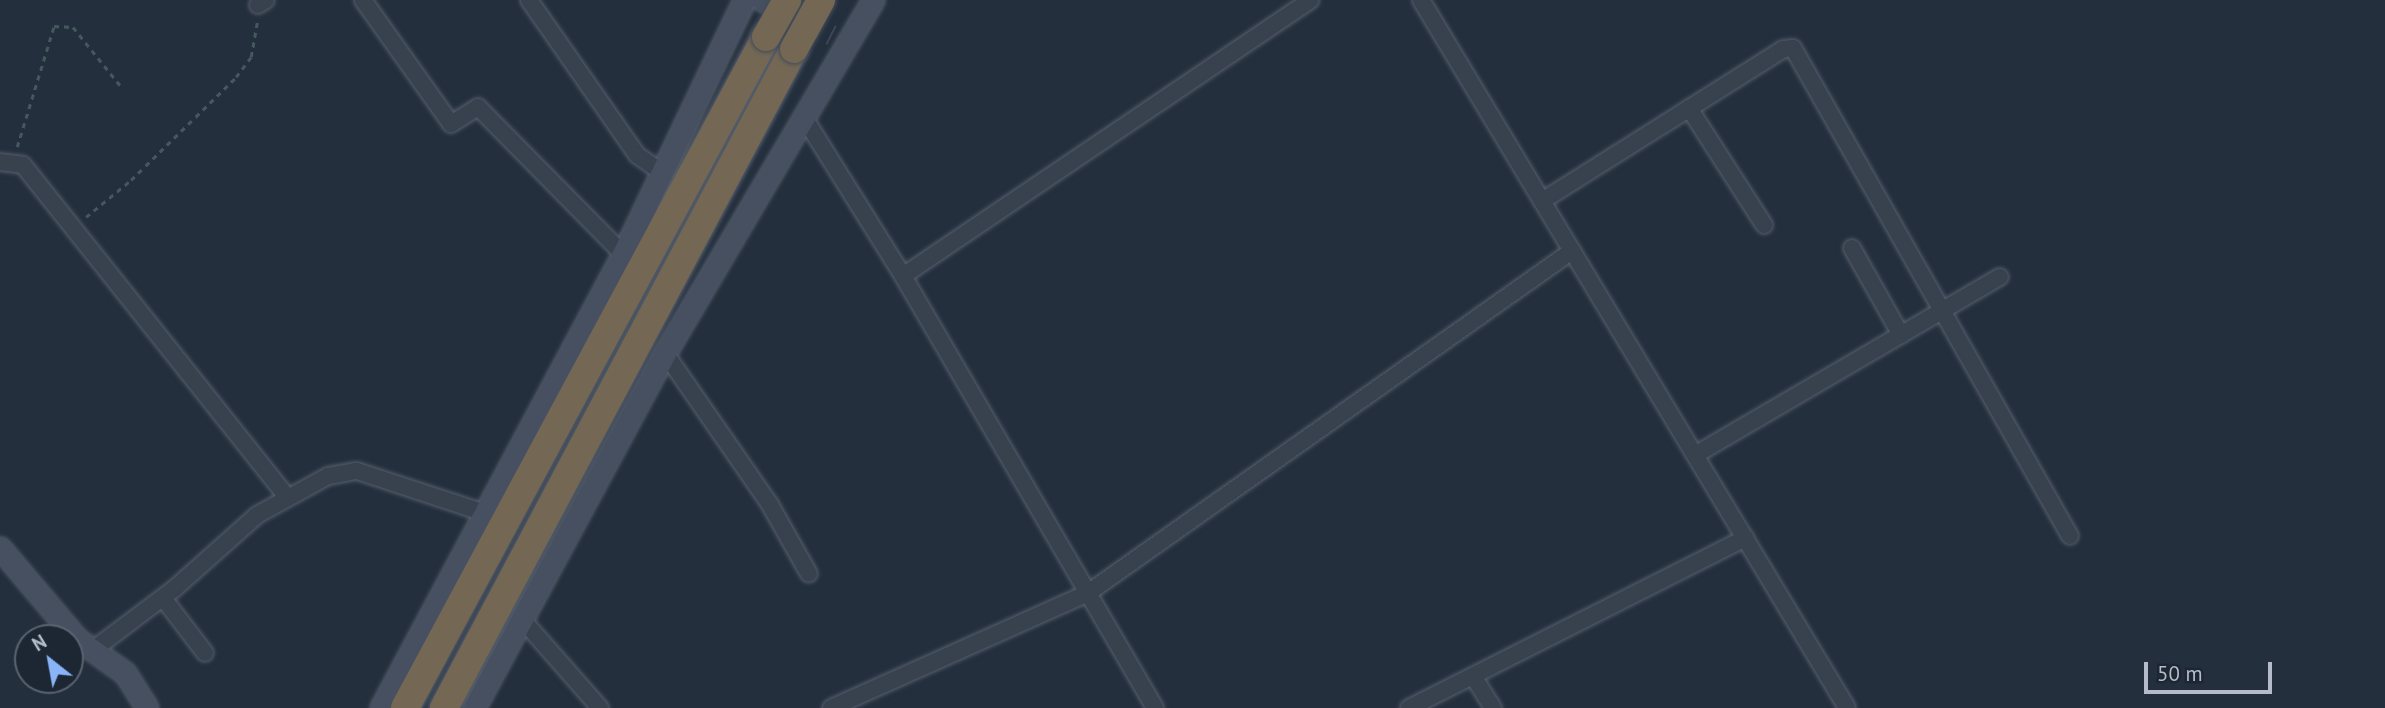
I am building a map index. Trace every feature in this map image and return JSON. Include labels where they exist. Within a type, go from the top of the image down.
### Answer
[{"type":"highway","points":[[444,708],[821,0]]},
{"type":"highway","points":[[405,708],[766,37],[774,2]]},
{"type":"street","points":[[363,0],[451,124],[478,107],[623,254]]},
{"type":"street","points":[[529,0],[637,155],[663,174]]},
{"type":"street","points":[[381,708],[623,254],[744,0]]},
{"type":"street","points":[[474,708],[665,353],[805,119],[840,39],[873,0]]},
{"type":"street","points":[[903,276],[1310,0]]},
{"type":"street","points":[[1421,0],[1847,708]]},
{"type":"street","points":[[1542,201],[1783,49],[1796,50],[2070,536]]},
{"type":"street","points":[[1689,108],[1764,225]]},
{"type":"street","points":[[805,119],[903,276],[1155,708]]},
{"type":"street","points":[[6,161],[23,164],[286,496]]},
{"type":"street","points":[[1852,248],[1901,335]]},
{"type":"street","points":[[831,708],[1088,593],[1572,251]]},
{"type":"street","points":[[1695,455],[2000,277]]},
{"type":"street","points":[[665,353],[769,503],[809,574]]},
{"type":"street","points":[[93,650],[163,598],[257,515],[286,496],[328,476],[358,471],[485,513]]},
{"type":"street","points":[[1409,708],[1745,538]]},
{"type":"street","points":[[0,548],[77,639],[125,673],[147,708]]},
{"type":"street","points":[[163,598],[205,653]]},
{"type":"street","points":[[521,618],[600,708]]},
{"type":"street","points":[[1473,676],[1493,708]]},
{"type":"path","points":[[72,228],[131,180],[236,77],[254,48],[262,2]]},
{"type":"path","points":[[6,161],[54,26],[73,27],[120,85]]},
{"type":"tunnel","points":[[775,6],[832,35]]}]
